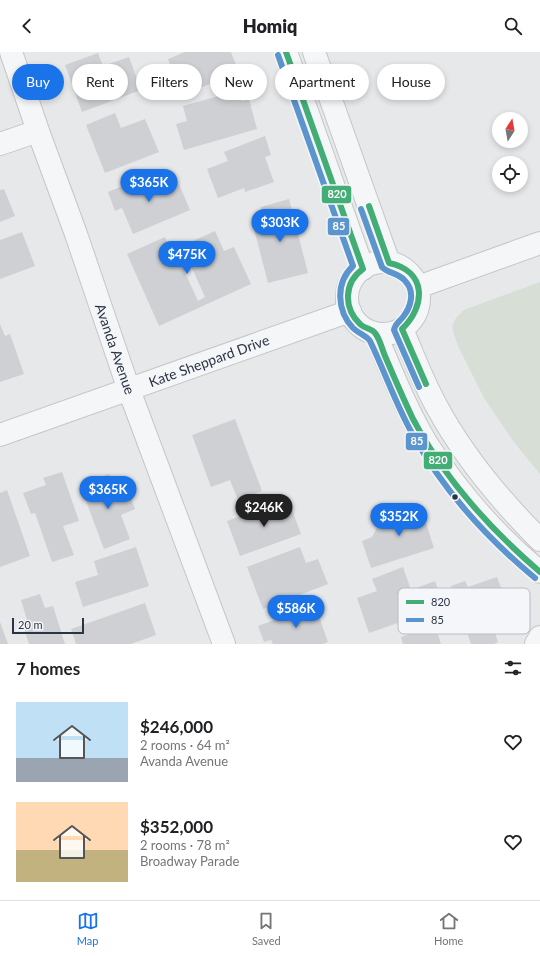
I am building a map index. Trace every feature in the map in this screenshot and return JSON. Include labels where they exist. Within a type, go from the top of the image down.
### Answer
[{"type":"street","name":"Avanda Avenue","points":[[11,52],[76,234],[129,390],[224,644]]},
{"type":"street","points":[[286,52],[363,269]]},
{"type":"street","points":[[314,52],[389,263]]},
{"type":"street","points":[[0,144],[38,131]]},
{"type":"street","points":[[418,287],[540,243]]},
{"type":"street","points":[[389,263],[407,270],[413,278],[418,287],[419,296],[417,311],[409,323],[402,329],[389,334],[375,333],[366,330],[359,325],[350,311],[347,299],[349,287],[354,277],[363,269],[371,264],[389,263]]},
{"type":"street","name":"Kate Sheppard Drive","points":[[0,435],[350,311]]},
{"type":"street","points":[[402,329],[433,400],[457,441],[494,491],[540,540]]},
{"type":"street","points":[[375,333],[409,410],[427,443],[445,469],[491,527],[517,553],[540,572]]},
{"type":"street","points":[[536,644],[540,637]]},
{"type":"shaded area","points":[[540,282],[540,474],[514,442],[484,398],[458,346],[452,326],[456,318],[464,310]]},
{"type":"building","points":[[185,52],[231,52],[236,64],[210,64],[210,84],[202,87],[202,64],[170,64],[168,59]]},
{"type":"building","points":[[98,53],[102,64],[72,64],[72,84],[65,65]]},
{"type":"building","points":[[129,57],[136,76],[136,92],[128,95],[128,64],[109,64]]},
{"type":"building","points":[[210,98],[210,100],[249,100],[257,129],[184,150],[176,124],[187,121],[183,106]]},
{"type":"building","points":[[78,100],[114,100],[82,112]]},
{"type":"building","points":[[115,113],[121,128],[145,119],[159,152],[105,173],[86,125]]},
{"type":"building","points":[[265,136],[271,155],[265,157],[274,182],[245,192],[244,188],[218,198],[207,169],[228,161],[224,152]]},
{"type":"building","points":[[147,176],[152,188],[176,177],[190,210],[133,234],[122,208],[115,211],[108,192]]},
{"type":"building","points":[[4,189],[15,216],[0,222],[0,190]]},
{"type":"building","points":[[289,199],[308,273],[268,283],[254,229],[266,226],[261,207]]},
{"type":"building","points":[[215,231],[224,251],[234,247],[251,284],[159,326],[127,254],[165,237],[168,244],[171,242],[198,301],[205,297],[182,246]]},
{"type":"building","points":[[22,232],[35,266],[0,279],[0,240]]},
{"type":"building","points":[[0,324],[5,336],[10,334],[24,374],[0,382]]},
{"type":"building","points":[[235,419],[262,491],[238,500],[230,480],[211,487],[192,435]]},
{"type":"building","points":[[62,472],[79,521],[63,526],[74,555],[52,562],[35,513],[31,514],[23,493],[46,485],[43,478]]},
{"type":"building","points":[[109,474],[116,493],[127,489],[135,509],[121,515],[130,539],[104,549],[80,485]]},
{"type":"building","points":[[7,490],[30,556],[0,567],[0,493]]},
{"type":"building","points":[[288,499],[301,534],[240,556],[227,521]]},
{"type":"building","points":[[420,504],[434,548],[371,568],[362,541],[372,537],[384,515]]},
{"type":"building","points":[[136,547],[149,586],[83,607],[75,582],[98,575],[94,561]]},
{"type":"building","points":[[300,547],[306,563],[318,559],[328,584],[263,609],[247,567]]},
{"type":"building","points":[[403,567],[410,588],[398,588],[398,623],[369,633],[357,598],[377,591],[372,579]]},
{"type":"building","points":[[497,577],[501,588],[452,588],[451,586],[465,581],[468,587]]},
{"type":"building","points":[[435,581],[437,588],[416,588]]},
{"type":"building","points":[[40,594],[45,608],[53,606],[65,644],[29,644],[22,622],[27,620],[21,600]]},
{"type":"building","points":[[145,603],[156,635],[131,644],[76,644],[71,629]]},
{"type":"building","points":[[315,605],[328,642],[323,644],[273,644],[271,640],[264,642],[258,626]]},
{"type":"building","points":[[0,622],[8,644],[0,644]]},
{"type":"building","points":[[410,634],[438,634],[441,644],[403,644],[401,637]]},
{"type":"building","points":[[468,634],[495,634],[498,642],[494,644],[471,644]]},
{"type":"transit line","name":"820","points":[[286,52],[363,269],[357,274],[349,288],[348,303],[354,318],[364,327],[377,335],[413,419],[439,462],[469,502],[521,556],[540,572]]},
{"type":"transit line","name":"85","points":[[278,55],[353,266],[343,280],[341,289],[340,297],[344,314],[353,328],[370,341],[407,424],[438,475],[483,530],[535,578]]},
{"type":"transit line","name":"820","points":[[369,206],[389,263],[401,267],[410,273],[416,281],[419,290],[415,310],[410,320],[402,329],[426,384]]},
{"type":"transit line","name":"85","points":[[361,209],[382,267],[387,271],[400,276],[409,286],[411,295],[410,304],[394,330],[419,387]]}]
